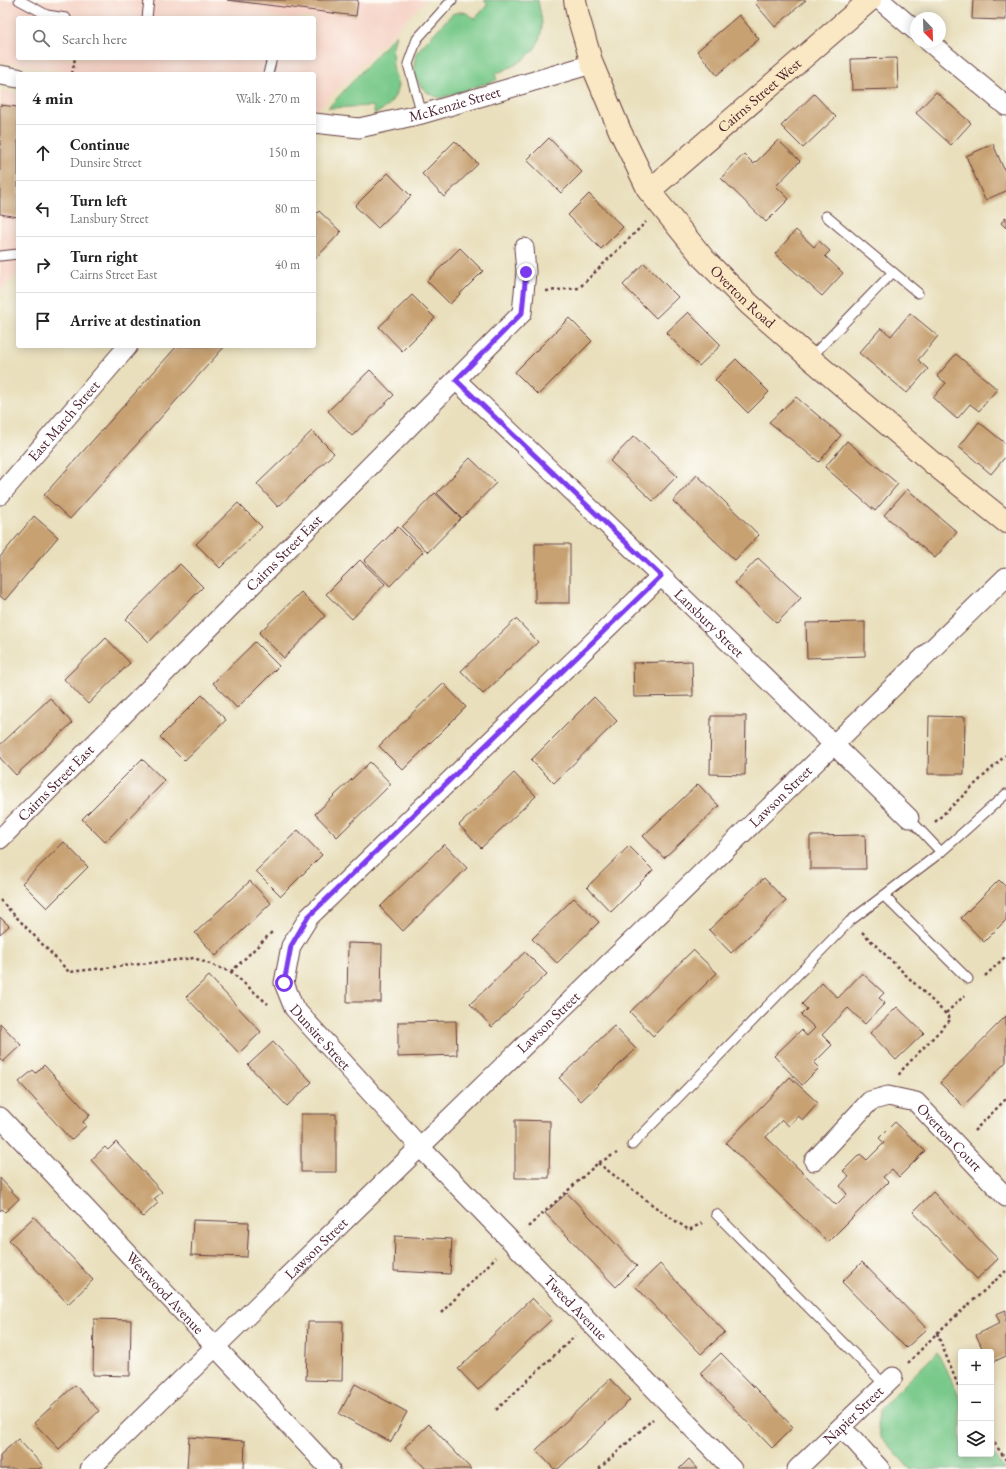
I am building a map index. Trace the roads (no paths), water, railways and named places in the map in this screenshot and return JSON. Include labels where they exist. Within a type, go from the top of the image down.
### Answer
[{"type":"street","name":"Overton Road","points":[[575,0],[578,16],[592,64],[620,131],[656,199],[704,259],[748,304],[810,358],[935,465],[1006,522]]},
{"type":"street","name":"Cairns Street West","points":[[656,199],[870,0]]},
{"type":"street","points":[[880,0],[910,26]]},
{"type":"street","points":[[936,48],[1006,106]]},
{"type":"street","name":"McKenzie Street","points":[[316,123],[359,128],[422,114],[592,64]]},
{"type":"street","points":[[0,75],[16,78]]},
{"type":"street","name":"Cairns Street East","points":[[0,839],[522,313],[526,272],[524,248]]},
{"type":"street","name":"East March Street","points":[[0,495],[126,348]]},
{"type":"street","name":"Lansbury Street","points":[[456,380],[834,743],[909,818]]},
{"type":"street","name":"Dunsire Street","points":[[420,1146],[294,1008],[284,983],[291,946],[308,917],[661,576]]},
{"type":"street","name":"Lawson Street","points":[[90,1469],[1006,577]]},
{"type":"street","name":"Overton Court","points":[[814,1161],[870,1101],[888,1096],[916,1102],[1006,1197]]},
{"type":"street","name":"Westwood Avenue","points":[[0,1118],[330,1469]]},
{"type":"street","name":"Tweed Avenue","points":[[420,1146],[732,1469]]},
{"type":"street","name":"Napier Street","points":[[797,1469],[889,1381]]},
{"type":"street","points":[[840,1428],[854,1440],[880,1469]]},
{"type":"lane","points":[[19,0],[47,15],[53,16]]},
{"type":"lane","points":[[147,16],[149,0]]},
{"type":"lane","points":[[422,114],[408,64],[417,39],[452,0]]},
{"type":"lane","points":[[268,72],[272,60]]},
{"type":"lane","points":[[826,216],[918,292]]},
{"type":"lane","points":[[0,256],[16,254]]},
{"type":"lane","points":[[810,358],[893,272]]},
{"type":"lane","points":[[632,1145],[850,921],[941,852],[1006,794]]},
{"type":"lane","points":[[909,818],[941,852]]},
{"type":"lane","points":[[884,896],[968,979]]},
{"type":"lane","points":[[716,1214],[889,1381]]}]
